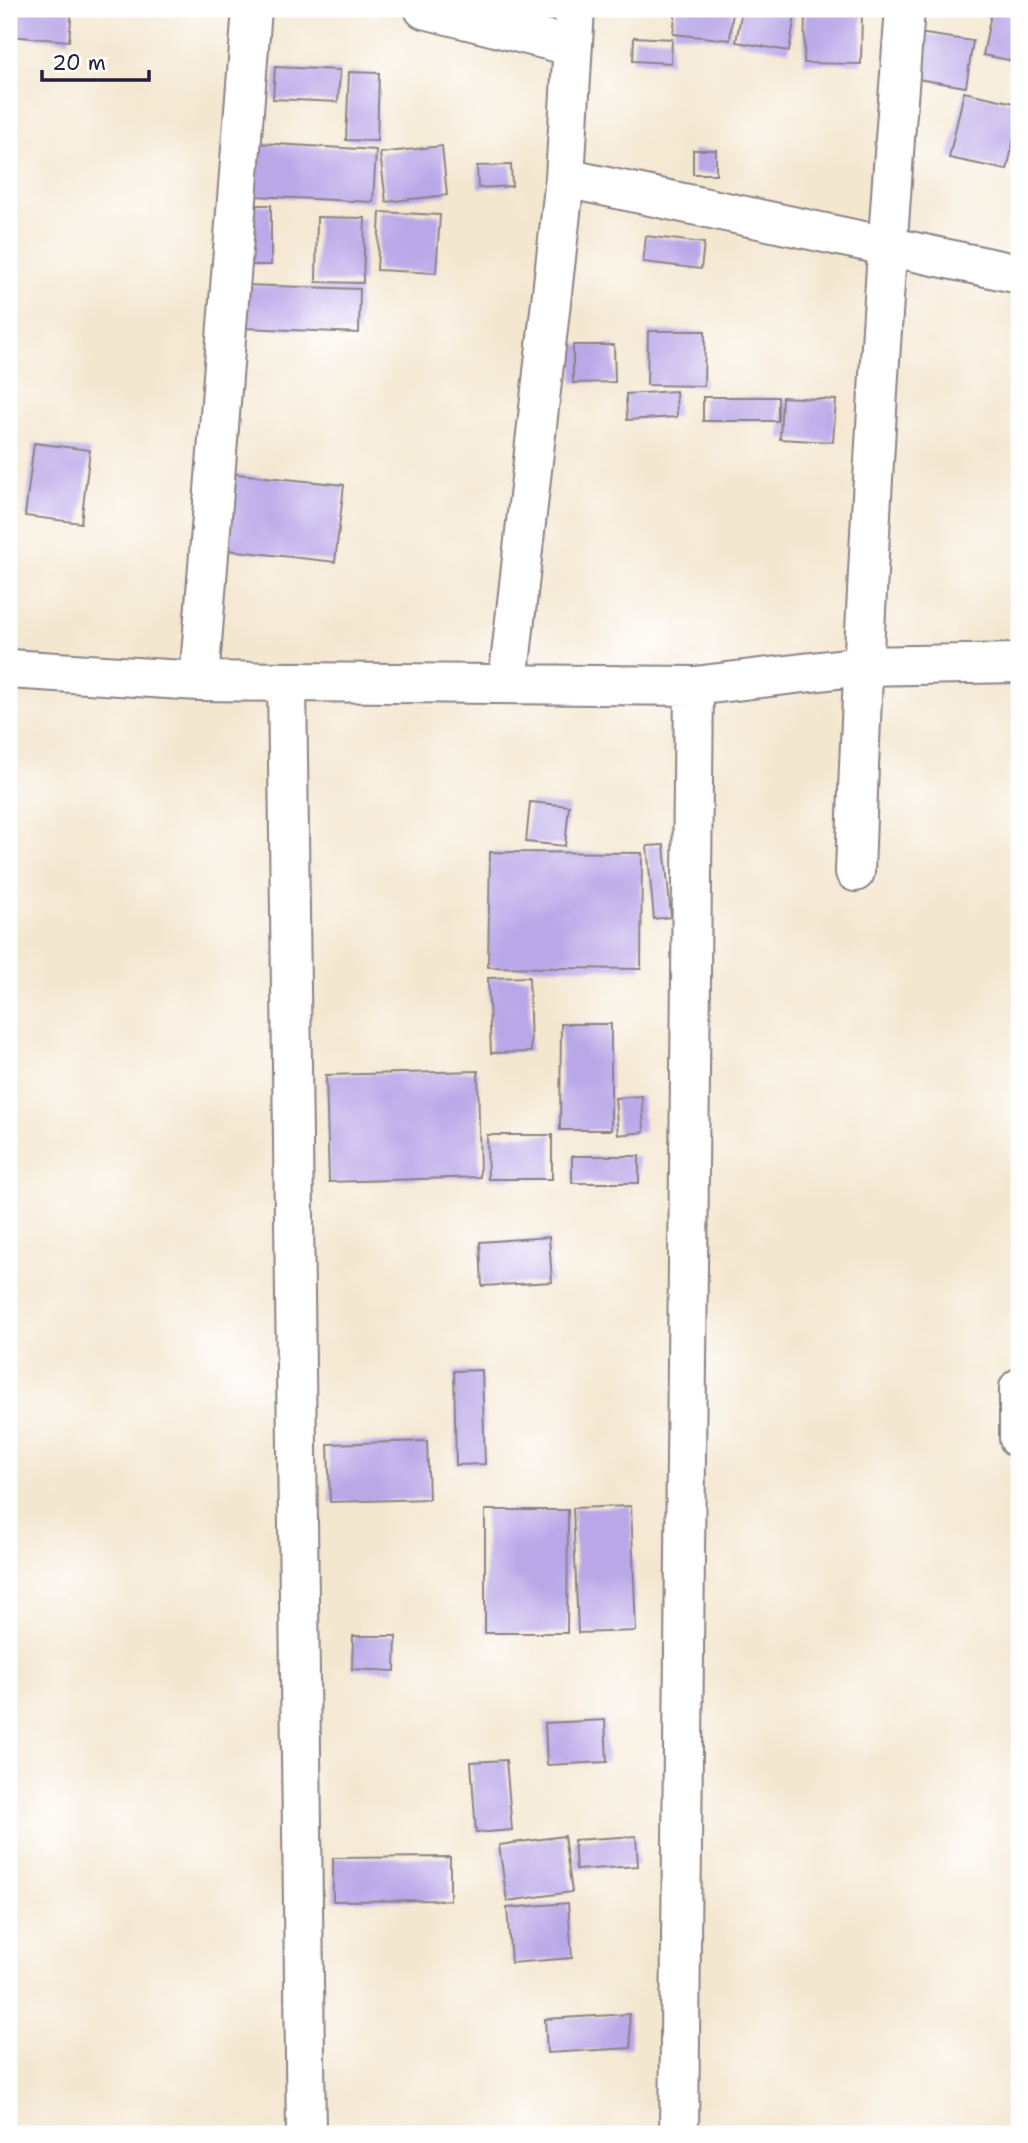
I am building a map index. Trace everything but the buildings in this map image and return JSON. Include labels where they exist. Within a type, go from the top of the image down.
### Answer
[{"type":"street","points":[[199,681],[252,9]]},
{"type":"street","points":[[424,9],[571,46]]},
{"type":"street","points":[[508,682],[565,178],[575,9]]},
{"type":"street","points":[[855,872],[862,666],[886,247],[905,9]]},
{"type":"street","points":[[565,178],[1019,274]]},
{"type":"street","points":[[9,669],[199,681],[508,682],[694,686],[862,666],[1019,663]]},
{"type":"street","points":[[287,682],[306,2134]]},
{"type":"street","points":[[679,2134],[694,686]]},
{"type":"street","points":[[1019,1388],[1019,1439]]}]
